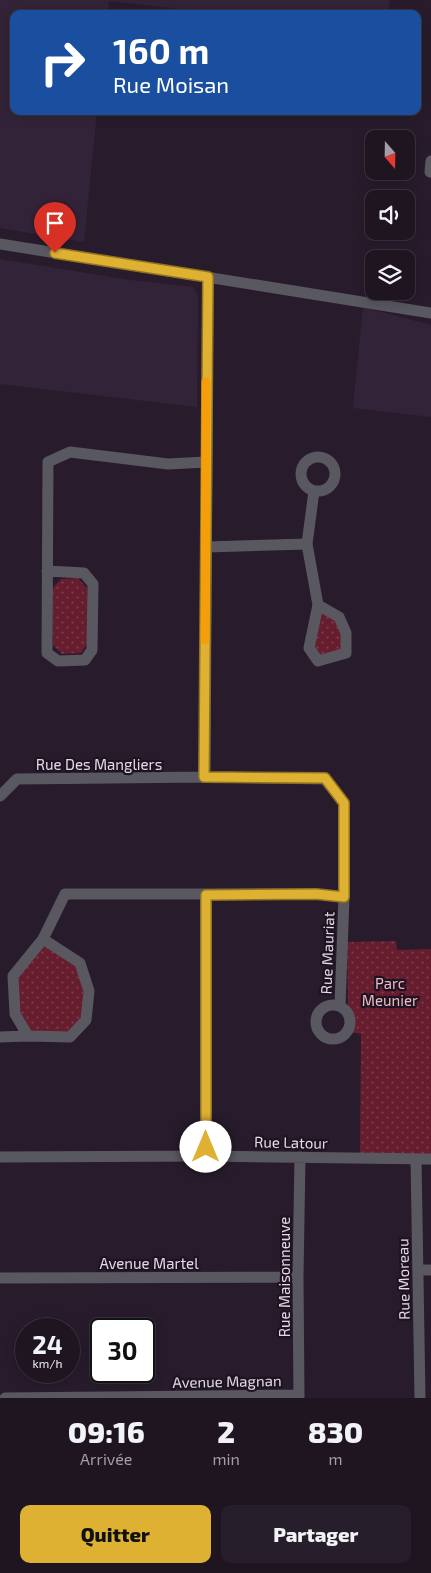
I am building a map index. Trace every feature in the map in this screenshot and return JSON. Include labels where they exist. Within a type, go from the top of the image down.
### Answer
[{"type":"street","points":[[431,161],[431,172]]},
{"type":"street","points":[[0,244],[431,313]]},
{"type":"street","points":[[204,777],[208,277]]},
{"type":"street","points":[[47,571],[84,573],[93,584],[92,650],[85,660],[58,661],[47,653],[47,571],[48,462],[70,452],[168,464],[206,462]]},
{"type":"street","points":[[314,491],[307,544],[318,605],[309,648],[318,661],[346,652],[346,633],[340,617],[318,605]]},
{"type":"street","points":[[206,547],[307,544]]},
{"type":"street","name":"Rue Des Mangliers","points":[[0,796],[17,779],[204,777]]},
{"type":"street","name":"Rue Mauriat","points":[[204,777],[325,778],[344,803],[344,897],[340,1006]]},
{"type":"street","points":[[28,1036],[15,1014],[13,976],[44,939],[65,894],[316,894],[344,897]]},
{"type":"street","points":[[206,895],[206,1156]]},
{"type":"street","points":[[0,1037],[70,1037],[86,1020],[89,991],[80,963],[44,939]]},
{"type":"street","name":"Rue Latour","points":[[0,1157],[206,1156],[431,1159]]},
{"type":"street","name":"Rue Maisonneuve","points":[[299,1397],[300,1157]]},
{"type":"street","name":"Rue Moreau","points":[[416,1160],[420,1398]]},
{"type":"street","points":[[418,1270],[431,1270]]},
{"type":"street","name":"Avenue Martel","points":[[0,1278],[298,1277]]},
{"type":"street","name":"Avenue Magnan","points":[[5,1398],[299,1397]]},
{"type":"shaded area","points":[[0,0],[390,0],[389,10],[189,10],[109,1],[108,10],[10,10],[10,115],[97,115],[84,242],[0,228]]},
{"type":"shaded area","points":[[0,259],[130,280],[193,287],[198,296],[197,407],[0,384]]},
{"type":"shaded area","points":[[363,307],[431,325],[431,417],[353,408]]},
{"type":"green space","points":[[78,578],[87,588],[88,643],[81,653],[62,654],[53,645],[52,589],[61,579]]},
{"type":"green space","points":[[319,609],[338,619],[344,651],[319,657],[313,647]]},
{"type":"green space","points":[[43,939],[80,963],[86,1020],[70,1037],[28,1036],[15,1014],[13,976]]},
{"type":"green space","name":"Parc Meunier","points":[[396,941],[397,950],[431,949],[431,1154],[360,1154],[361,1034],[351,1032],[351,1015],[348,1006],[347,942]]},
{"type":"slow traffic","points":[[205,640],[206,382]]},
{"type":"route","points":[[55,253],[208,277],[204,777],[325,778],[344,803],[344,897],[316,894],[206,895],[206,1147]]}]
